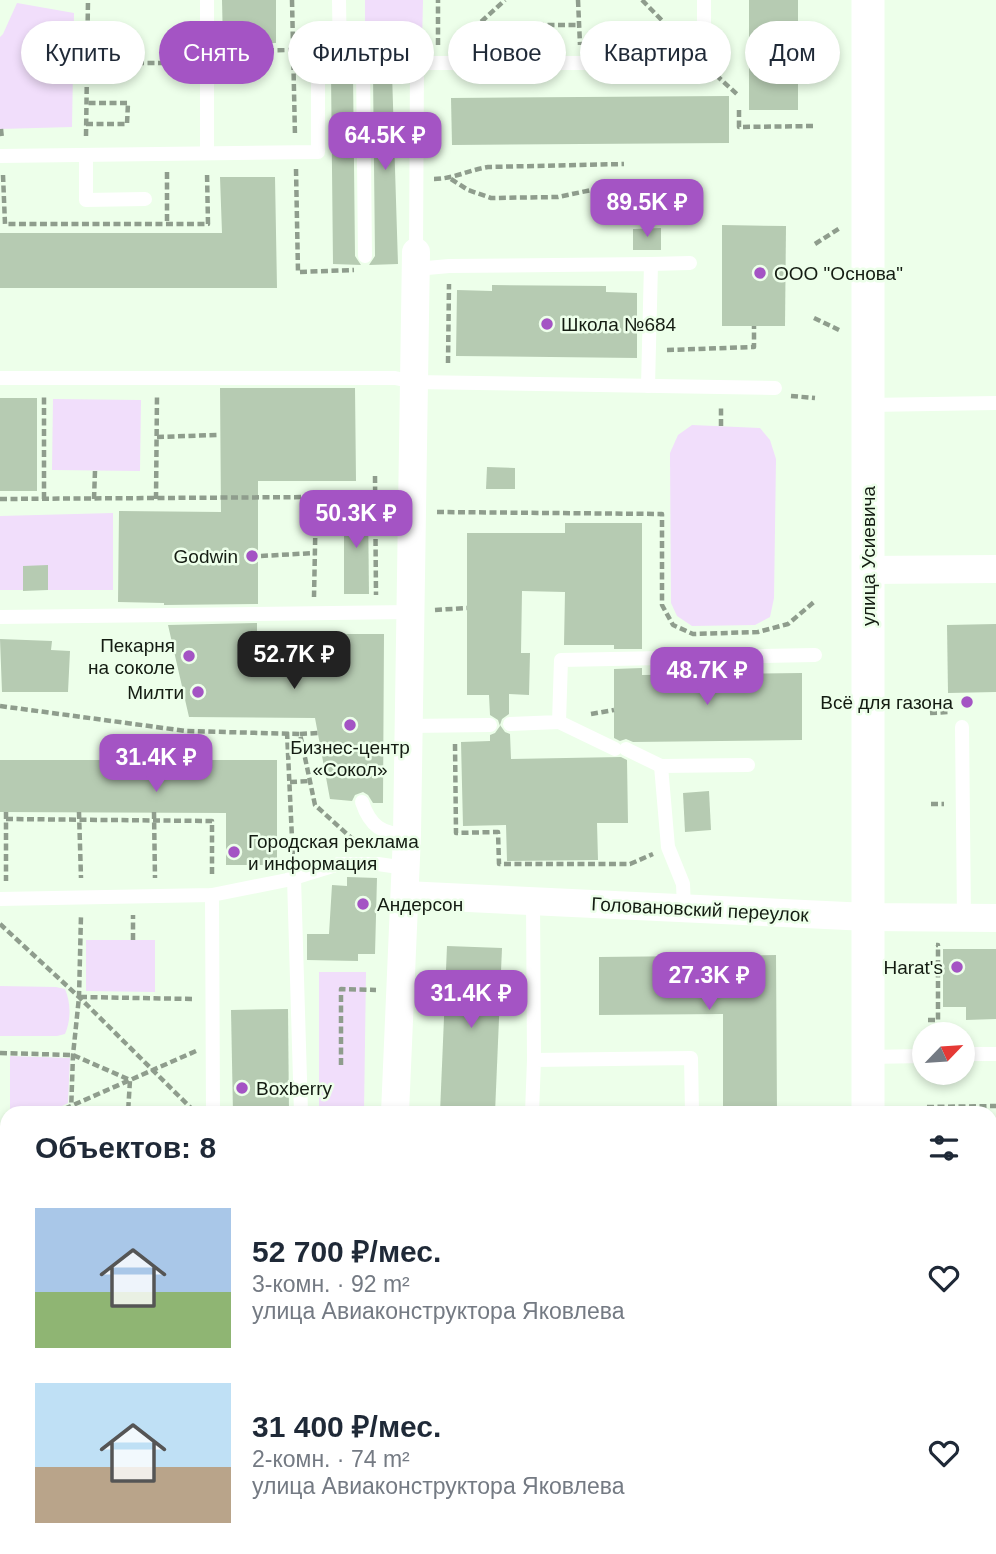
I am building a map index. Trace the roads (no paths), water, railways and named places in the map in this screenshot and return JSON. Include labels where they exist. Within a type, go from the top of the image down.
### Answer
[{"type":"street","name":"улица Усиевича","points":[[868,0],[868,1106]]},
{"type":"street","points":[[395,1106],[407,835],[416,261]]},
{"type":"street","points":[[868,570],[996,569]]},
{"type":"street","name":"Головановский переулок","points":[[405,881],[533,901],[868,917],[996,918]]},
{"type":"lane","points":[[207,0],[207,153]]},
{"type":"lane","points":[[339,0],[339,21]]},
{"type":"lane","points":[[434,63],[704,63],[704,0]]},
{"type":"lane","points":[[1,156],[318,152],[318,84]]},
{"type":"lane","points":[[363,84],[364,263]]},
{"type":"lane","points":[[417,84],[416,261],[449,266],[690,263]]},
{"type":"lane","points":[[86,155],[86,200],[145,199]]},
{"type":"lane","points":[[649,386],[651,264]]},
{"type":"lane","points":[[0,378],[395,377],[414,382],[775,388]]},
{"type":"lane","points":[[868,405],[996,402]]},
{"type":"lane","points":[[0,617],[410,612]]},
{"type":"lane","points":[[559,722],[561,660],[815,654]]},
{"type":"lane","points":[[510,724],[559,722],[661,766],[748,765]]},
{"type":"lane","points":[[408,726],[490,725]]},
{"type":"lane","points":[[962,727],[964,918]]},
{"type":"lane","points":[[661,766],[668,847],[682,884],[684,908]]},
{"type":"lane","points":[[362,802],[367,817],[381,830],[390,835],[407,835]]},
{"type":"lane","points":[[3,899],[212,895],[294,878],[338,864],[378,864],[405,881]]},
{"type":"lane","points":[[294,878],[300,1106]]},
{"type":"lane","points":[[212,895],[213,1106]]},
{"type":"lane","points":[[532,1106],[533,901]]},
{"type":"lane","points":[[975,1054],[996,1054]]},
{"type":"lane","points":[[868,1057],[912,1056]]},
{"type":"lane","points":[[534,1059],[691,1058],[692,1106]]},
{"type":"place","name":"ООО \"Основа\"","points":[[760,273]]},
{"type":"place","name":"Школа №684","points":[[547,324]]},
{"type":"place","name":"Godwin","points":[[252,556]]},
{"type":"place","name":"Пекарня на соколе","points":[[189,656]]},
{"type":"place","name":"Милти","points":[[198,692]]},
{"type":"place","name":"Всё для газона","points":[[967,702]]},
{"type":"place","name":"Бизнес-центр «Сокол»","points":[[350,725]]},
{"type":"place","name":"Городская реклама и информация","points":[[234,852]]},
{"type":"place","name":"Андерсон","points":[[363,904]]},
{"type":"place","name":"Harat's","points":[[957,967]]},
{"type":"place","name":"Boxberry","points":[[242,1088]]}]
